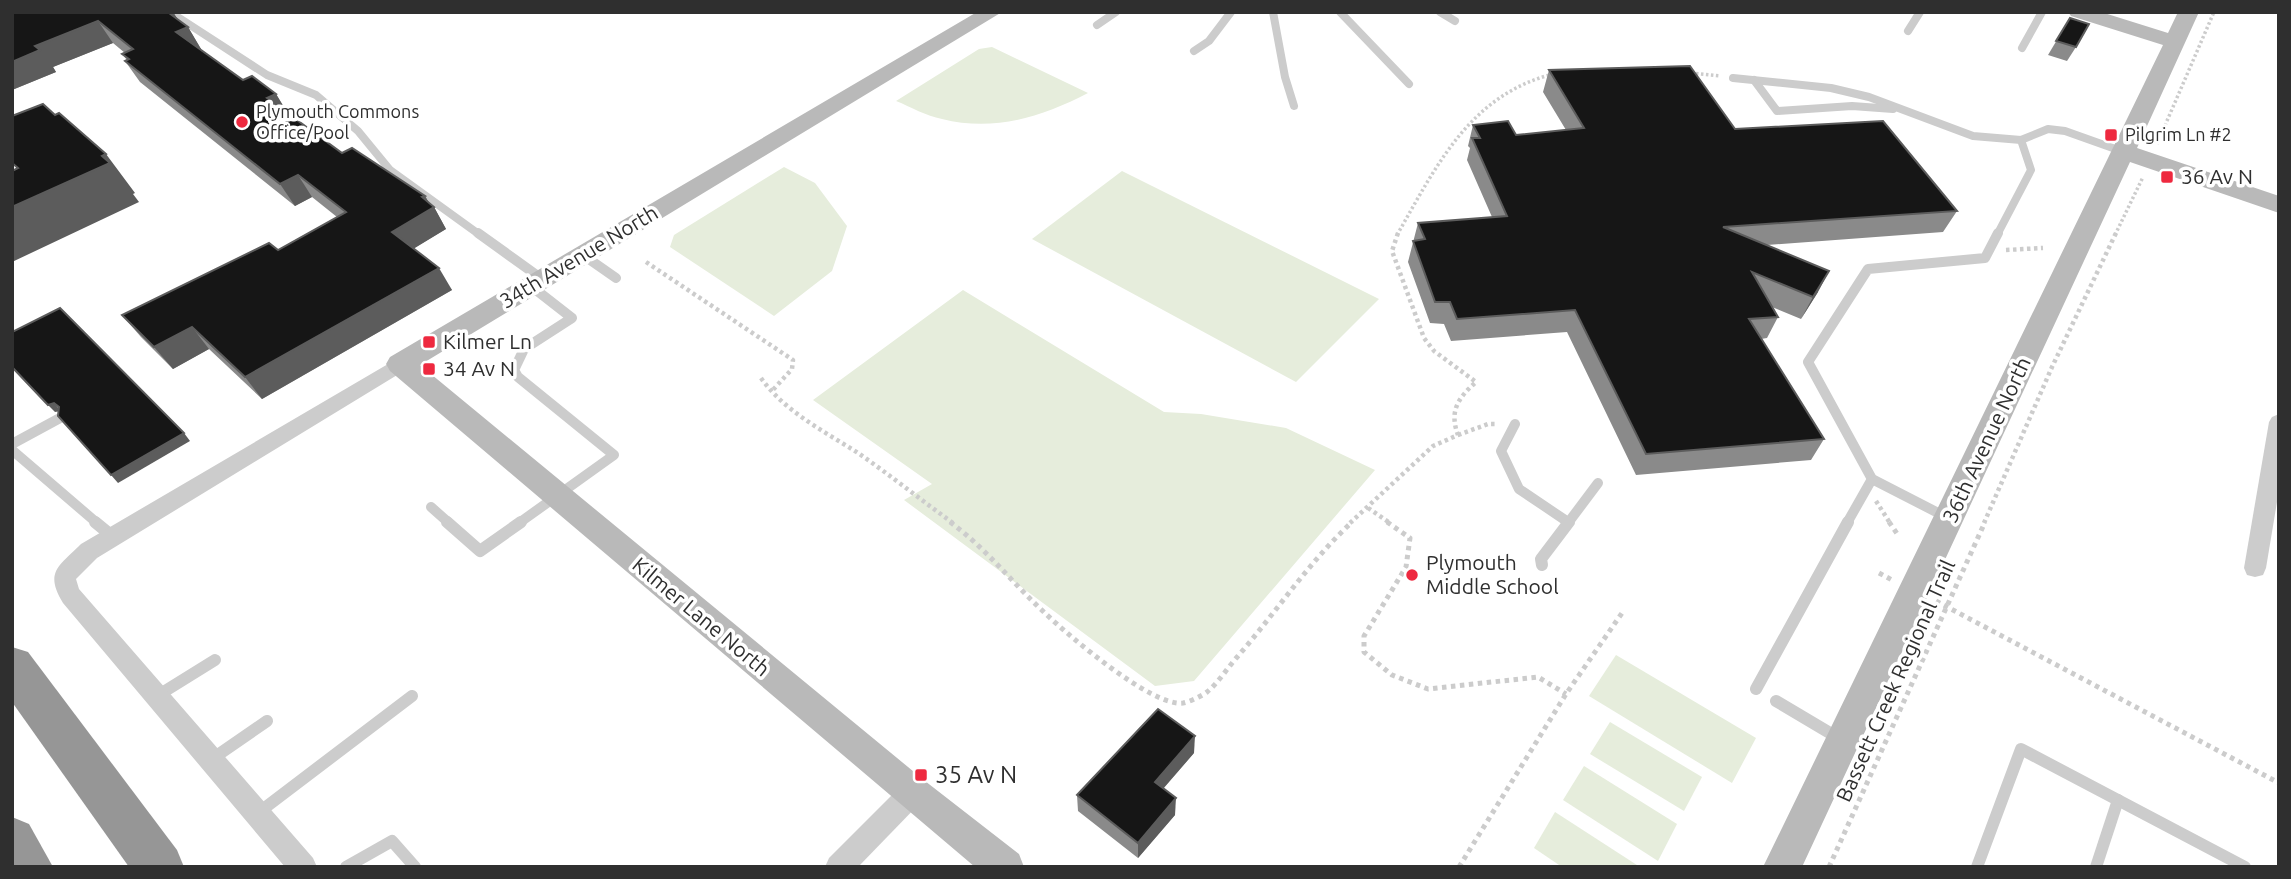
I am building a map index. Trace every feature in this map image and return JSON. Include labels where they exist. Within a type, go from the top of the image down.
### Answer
[{"type":"highway","points":[[12,666],[159,867]]},
{"type":"highway","points":[[64,736],[189,867]]},
{"type":"highway","points":[[12,841],[29,867]]},
{"type":"street","name":"34th Avenue North","points":[[156,696],[64,586],[65,576],[89,551],[992,12]]},
{"type":"street","points":[[2078,12],[2175,42]]},
{"type":"street","name":"36th Avenue North","points":[[1782,867],[1913,590],[2137,156],[2175,42],[2189,12]]},
{"type":"street","points":[[2137,156],[2279,205]]},
{"type":"street","name":"Kilmer Lane North","points":[[400,364],[912,793],[1005,867]]},
{"type":"street","points":[[2255,568],[2279,422]]},
{"type":"street","points":[[156,696],[303,867]]},
{"type":"street","points":[[839,867],[912,793]]},
{"type":"lane","points":[[170,12],[267,75],[316,95],[358,131],[390,170],[537,283],[572,318],[524,349],[514,370],[518,377],[614,455],[480,551],[431,507]]},
{"type":"lane","points":[[1097,24],[1116,12]]},
{"type":"lane","points":[[1195,51],[1209,41],[1231,12]]},
{"type":"lane","points":[[1273,12],[1285,78],[1294,106]]},
{"type":"lane","points":[[1340,12],[1409,84]]},
{"type":"lane","points":[[1440,12],[1455,21]]},
{"type":"lane","points":[[1908,31],[1920,12]]},
{"type":"lane","points":[[2022,48],[2042,12]]},
{"type":"lane","points":[[1733,78],[1831,88],[1907,111],[1973,136],[2021,140],[2048,129],[2065,131],[2137,156]]},
{"type":"lane","points":[[1754,80],[1777,111],[1852,106],[1907,111]]},
{"type":"lane","points":[[1950,519],[1870,484],[1808,362],[1868,269],[1985,258],[2031,170],[2021,140]]},
{"type":"lane","points":[[583,255],[616,278]]},
{"type":"lane","points":[[12,444],[60,418]]},
{"type":"lane","points":[[1515,424],[1501,451],[1519,489],[1568,522]]},
{"type":"lane","points":[[12,450],[112,536]]},
{"type":"lane","points":[[1542,565],[1541,559],[1598,483]]},
{"type":"lane","points":[[1756,689],[1870,484]]},
{"type":"lane","points":[[156,696],[215,660]]},
{"type":"lane","points":[[257,813],[412,696]]},
{"type":"lane","points":[[1776,701],[1842,740]]},
{"type":"lane","points":[[212,759],[267,721]]},
{"type":"lane","points":[[1977,867],[2021,749],[2245,867]]},
{"type":"lane","points":[[2096,867],[2118,800]]},
{"type":"lane","points":[[346,867],[392,841],[415,867]]},
{"type":"path","name":"Bassett Creek Regional Trail","points":[[1829,867],[1948,607],[2052,367],[2140,178],[2146,175],[2137,156],[2214,12]]},
{"type":"path","points":[[1682,72],[1733,78]]},
{"type":"path","points":[[1458,435],[1452,409],[1457,398],[1476,382],[1434,351],[1424,338],[1392,251],[1394,240],[1450,143],[1509,88],[1538,76],[1563,74]]},
{"type":"path","points":[[1989,251],[2043,248]]},
{"type":"path","points":[[646,262],[793,360],[792,369],[771,392]]},
{"type":"path","points":[[761,378],[771,392],[808,422],[859,454],[971,537],[1044,613],[1076,640],[1136,685],[1162,699],[1182,703],[1206,693],[1275,613],[1326,546],[1433,446],[1488,424],[1515,424]]},
{"type":"path","points":[[1870,484],[1898,535]]},
{"type":"path","points":[[1368,508],[1410,538],[1406,567],[1363,636],[1363,652],[1392,675],[1428,689],[1457,683],[1538,677],[1566,694]]},
{"type":"path","points":[[1879,573],[2279,783]]},
{"type":"path","points":[[1459,867],[1566,694],[1622,613]]},
{"type":"green space","points":[[992,47],[1088,93],[1035,115],[980,124],[936,118],[896,101],[979,49]]},
{"type":"green space","points":[[784,167],[815,183],[847,226],[832,271],[774,316],[670,247],[674,235]]},
{"type":"green space","points":[[1122,171],[1379,299],[1296,382],[1032,239]]},
{"type":"green space","points":[[963,290],[1164,412],[1201,414],[1286,428],[1375,470],[1194,681],[1155,686],[904,500],[932,484],[813,400]]},
{"type":"green space","points":[[1616,655],[1756,738],[1732,783],[1589,696]]},
{"type":"green space","points":[[1610,722],[1702,777],[1684,811],[1590,754]]},
{"type":"green space","points":[[1584,766],[1677,824],[1658,861],[1563,800]]},
{"type":"green space","points":[[1555,812],[1640,867],[1562,867],[1534,848]]},
{"type":"building","points":[[12,12],[171,12],[169,13],[188,27],[176,32],[243,80],[252,76],[276,94],[267,98],[342,153],[352,148],[425,196],[422,197],[434,207],[392,232],[439,268],[245,377],[192,327],[154,347],[122,315],[269,243],[278,250],[346,212],[298,175],[280,184],[125,61],[129,59],[122,54],[133,49],[98,21],[35,46],[40,50],[12,62]]},
{"type":"building","points":[[2070,18],[2089,24],[2076,47],[2056,41]]},
{"type":"building","points":[[1690,66],[1735,129],[1883,121],[1957,211],[1723,227],[1829,271],[1813,297],[1752,272],[1778,317],[1749,319],[1824,439],[1646,454],[1575,310],[1457,319],[1450,302],[1435,302],[1413,241],[1425,239],[1418,223],[1507,216],[1472,138],[1480,138],[1473,125],[1508,121],[1516,135],[1584,128],[1549,70]]},
{"type":"building","points":[[43,104],[55,115],[59,113],[106,154],[102,156],[110,163],[12,207],[12,171],[18,168],[12,163],[12,116]]},
{"type":"building","points":[[60,308],[184,433],[111,475],[58,416],[59,407],[54,403],[48,405],[12,367],[12,332]]},
{"type":"building","points":[[1158,709],[1195,736],[1155,782],[1176,798],[1138,843],[1077,795]]},
{"type":"place","name":"Plymouth Commons Office/Pool","points":[[242,122]]},
{"type":"place","name":"Pilgrim Ln #2","points":[[2111,135]]},
{"type":"place","name":"36 Av N","points":[[2167,177]]},
{"type":"place","name":"Kilmer Ln","points":[[429,342]]},
{"type":"place","name":"34 Av N","points":[[429,369]]},
{"type":"place","name":"Plymouth Middle School","points":[[1412,575]]},
{"type":"place","name":"35 Av N","points":[[921,775]]}]
